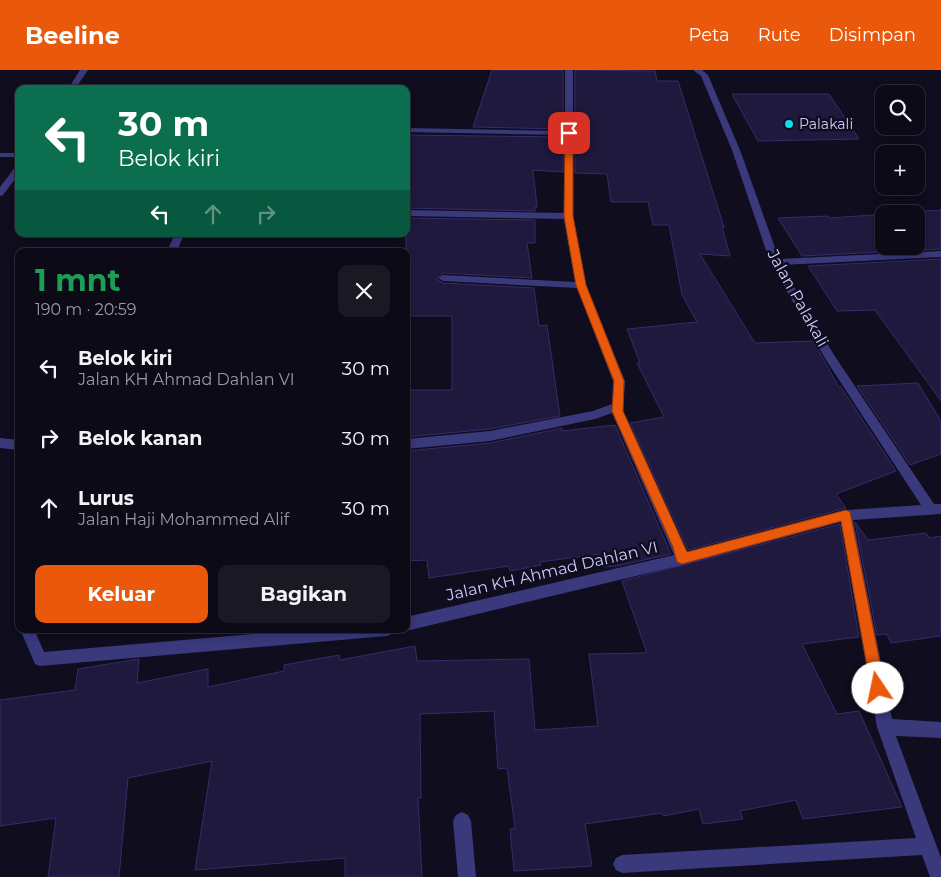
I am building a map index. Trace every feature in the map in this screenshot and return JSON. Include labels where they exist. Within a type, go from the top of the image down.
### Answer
[{"type":"street","points":[[74,85],[84,70]]},
{"type":"street","points":[[569,70],[568,216],[581,285],[619,381],[616,407],[680,547],[682,558]]},
{"type":"street","name":"Jalan Palakali","points":[[697,70],[704,75],[736,150],[775,262],[830,357],[936,509]]},
{"type":"street","points":[[410,130],[569,133]]},
{"type":"street","points":[[0,155],[15,155]]},
{"type":"street","points":[[0,193],[15,173]]},
{"type":"street","points":[[410,213],[568,216]]},
{"type":"street","points":[[775,262],[941,254]]},
{"type":"street","points":[[443,278],[581,285]]},
{"type":"street","points":[[410,444],[490,436],[595,415],[616,407]]},
{"type":"street","points":[[0,443],[15,445]]},
{"type":"street","name":"Jalan KH Ahmad Dahlan VI","points":[[410,623],[682,558],[846,515],[936,509]]},
{"type":"street","points":[[846,515],[886,727],[939,877]]},
{"type":"street","points":[[29,633],[40,659],[341,633]]},
{"type":"street","points":[[886,727],[941,730]]},
{"type":"street","points":[[462,822],[467,877]]},
{"type":"street","points":[[622,864],[928,846]]},
{"type":"building","points":[[492,70],[563,70],[563,129],[473,127]]},
{"type":"building","points":[[575,70],[655,71],[657,81],[678,81],[724,227],[722,227],[730,256],[700,254],[755,343],[813,341],[839,387],[841,387],[896,471],[836,494],[846,508],[688,550],[630,423],[664,417],[637,363],[640,363],[627,329],[697,322],[682,295],[669,225],[653,225],[648,202],[611,202],[607,174],[575,173]]},
{"type":"building","points":[[732,94],[829,94],[859,139],[758,141]]},
{"type":"building","points":[[410,135],[563,137],[563,172],[533,170],[537,207],[535,207],[535,211],[410,208]]},
{"type":"building","points":[[941,210],[941,249],[925,250],[925,211]]},
{"type":"building","points":[[875,215],[875,252],[802,256],[778,218],[828,216],[830,218]]},
{"type":"building","points":[[410,218],[535,220],[535,243],[527,243],[532,278],[443,273],[436,279],[443,283],[534,288],[539,326],[547,325],[560,416],[490,429],[410,437],[410,390],[452,390],[452,316],[410,316],[410,248],[406,248],[406,237],[410,237]]},
{"type":"building","points":[[941,259],[941,401],[875,310],[837,311],[808,266]]},
{"type":"building","points":[[918,383],[941,421],[941,454],[910,465],[857,386]]},
{"type":"building","points":[[615,425],[671,554],[604,567],[600,554],[540,562],[541,565],[510,571],[509,566],[429,578],[427,560],[410,561],[410,451],[490,443],[562,428],[562,431]]},
{"type":"building","points":[[855,522],[868,540],[926,533],[929,538],[941,536],[941,636],[891,643],[887,634],[877,635]]},
{"type":"building","points":[[840,524],[859,637],[802,644],[837,714],[859,711],[902,807],[803,819],[796,800],[740,811],[743,819],[703,824],[699,809],[663,816],[662,813],[585,824],[592,866],[514,871],[510,829],[515,828],[507,768],[498,769],[494,711],[420,714],[421,798],[418,798],[422,877],[345,877],[345,858],[195,870],[212,761],[128,778],[119,877],[48,877],[56,818],[0,826],[0,700],[75,690],[78,669],[139,659],[137,683],[208,669],[208,687],[284,671],[284,665],[339,655],[340,660],[415,646],[417,661],[529,659],[535,730],[598,726],[589,654],[647,653],[622,581]]},
{"type":"place","name":"Palakali","points":[[789,124]]},
{"type":"route","points":[[569,133],[568,216],[581,285],[619,381],[617,411],[680,547],[682,558],[846,515],[878,688]]}]
